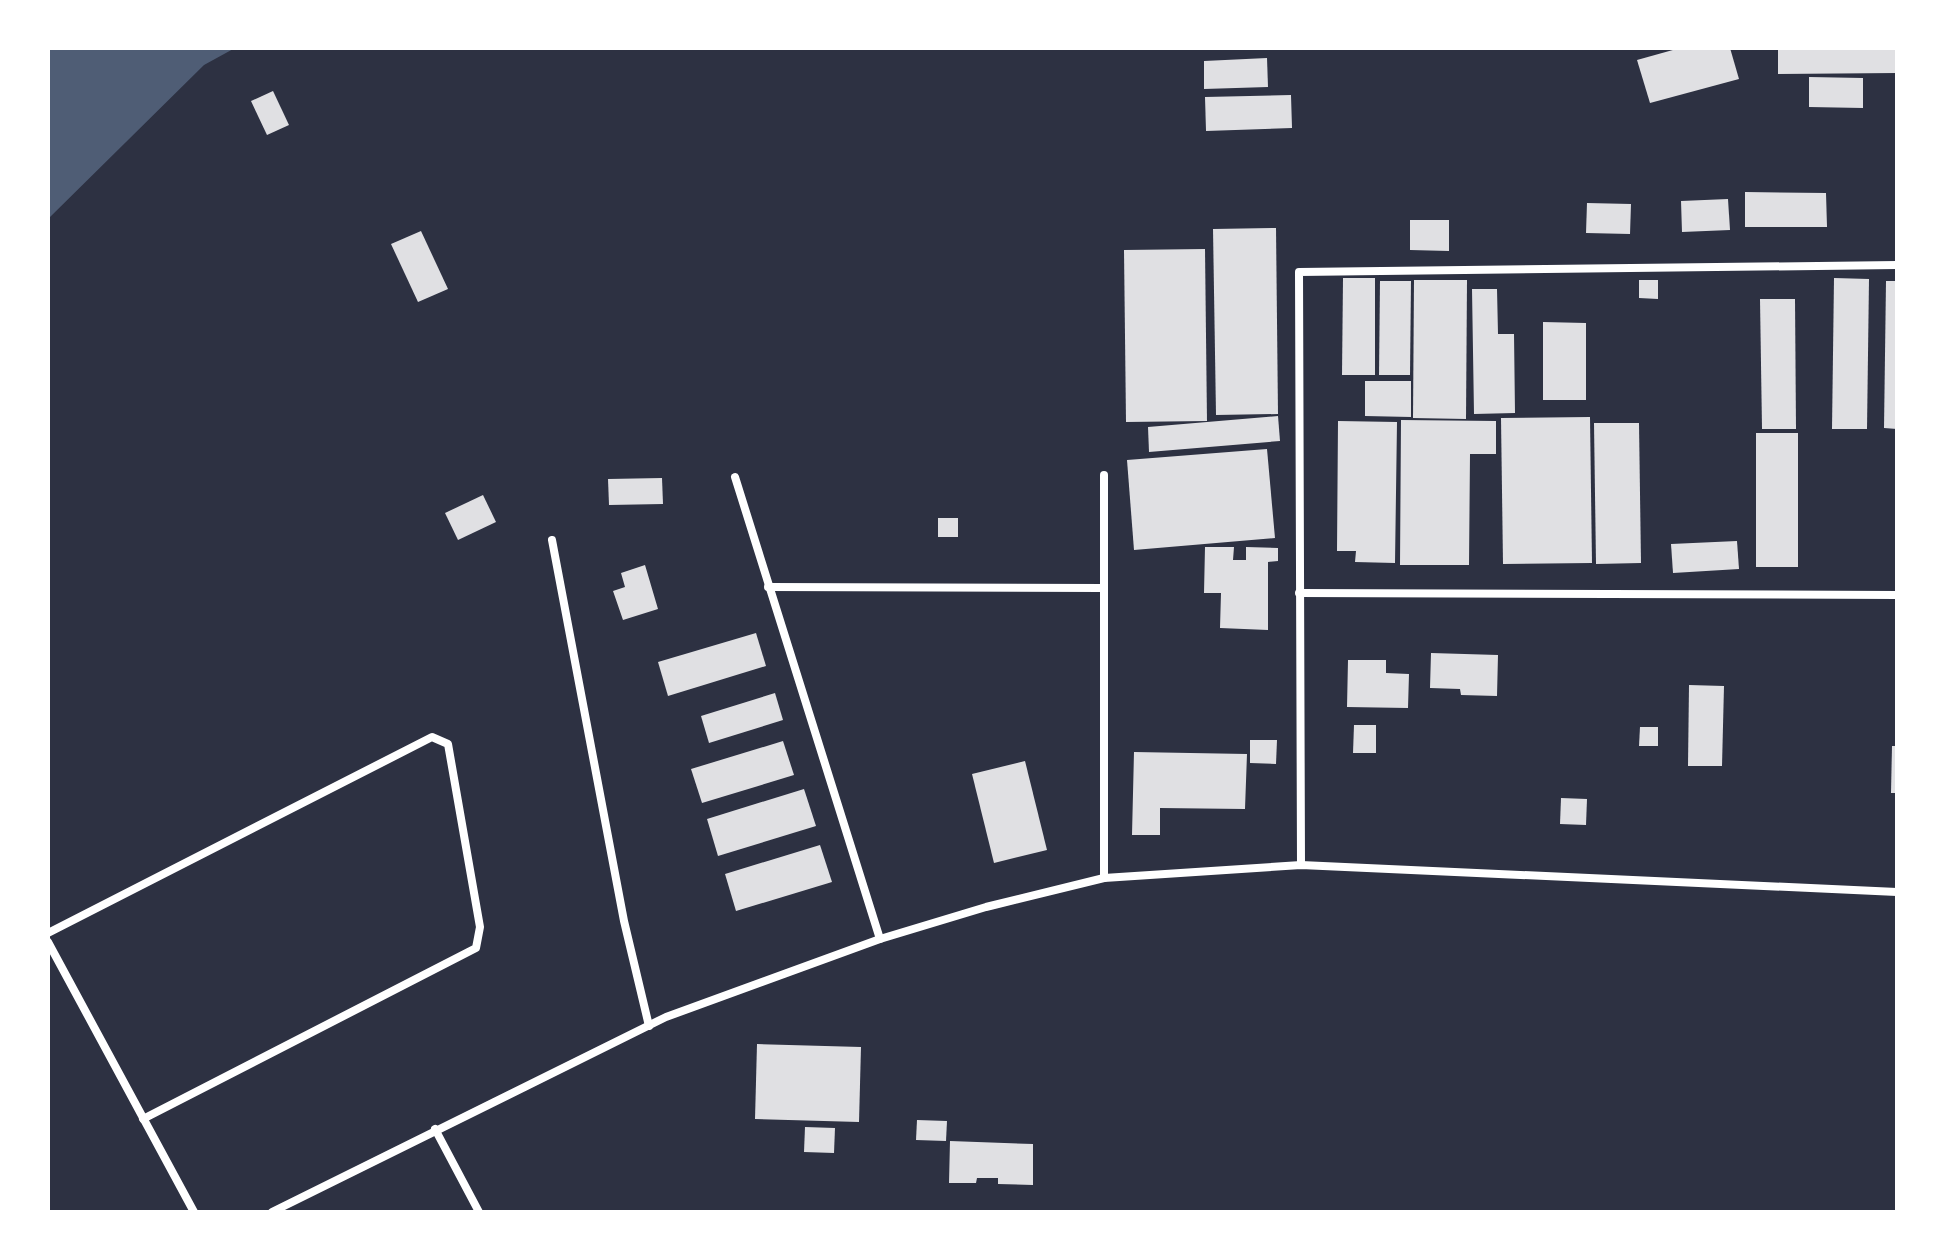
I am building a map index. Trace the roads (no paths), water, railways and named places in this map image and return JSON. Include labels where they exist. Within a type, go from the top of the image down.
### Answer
[{"type":"street","points":[[1301,865],[1299,272],[1897,265]]},
{"type":"street","points":[[1104,475],[1104,878]]},
{"type":"street","points":[[735,477],[880,939]]},
{"type":"street","points":[[552,540],[624,921],[649,1026]]},
{"type":"street","points":[[768,587],[1103,588]]},
{"type":"street","points":[[1299,593],[1897,595]]},
{"type":"street","points":[[48,933],[432,737],[448,744],[480,927],[476,948],[143,1119]]},
{"type":"street","points":[[272,1212],[649,1026],[880,939],[1104,878],[1301,865],[1897,892]]},
{"type":"street","points":[[48,942],[194,1212]]},
{"type":"street","points":[[435,1129],[479,1212]]},
{"type":"water","points":[[48,48],[235,48],[204,65],[48,219]]}]
